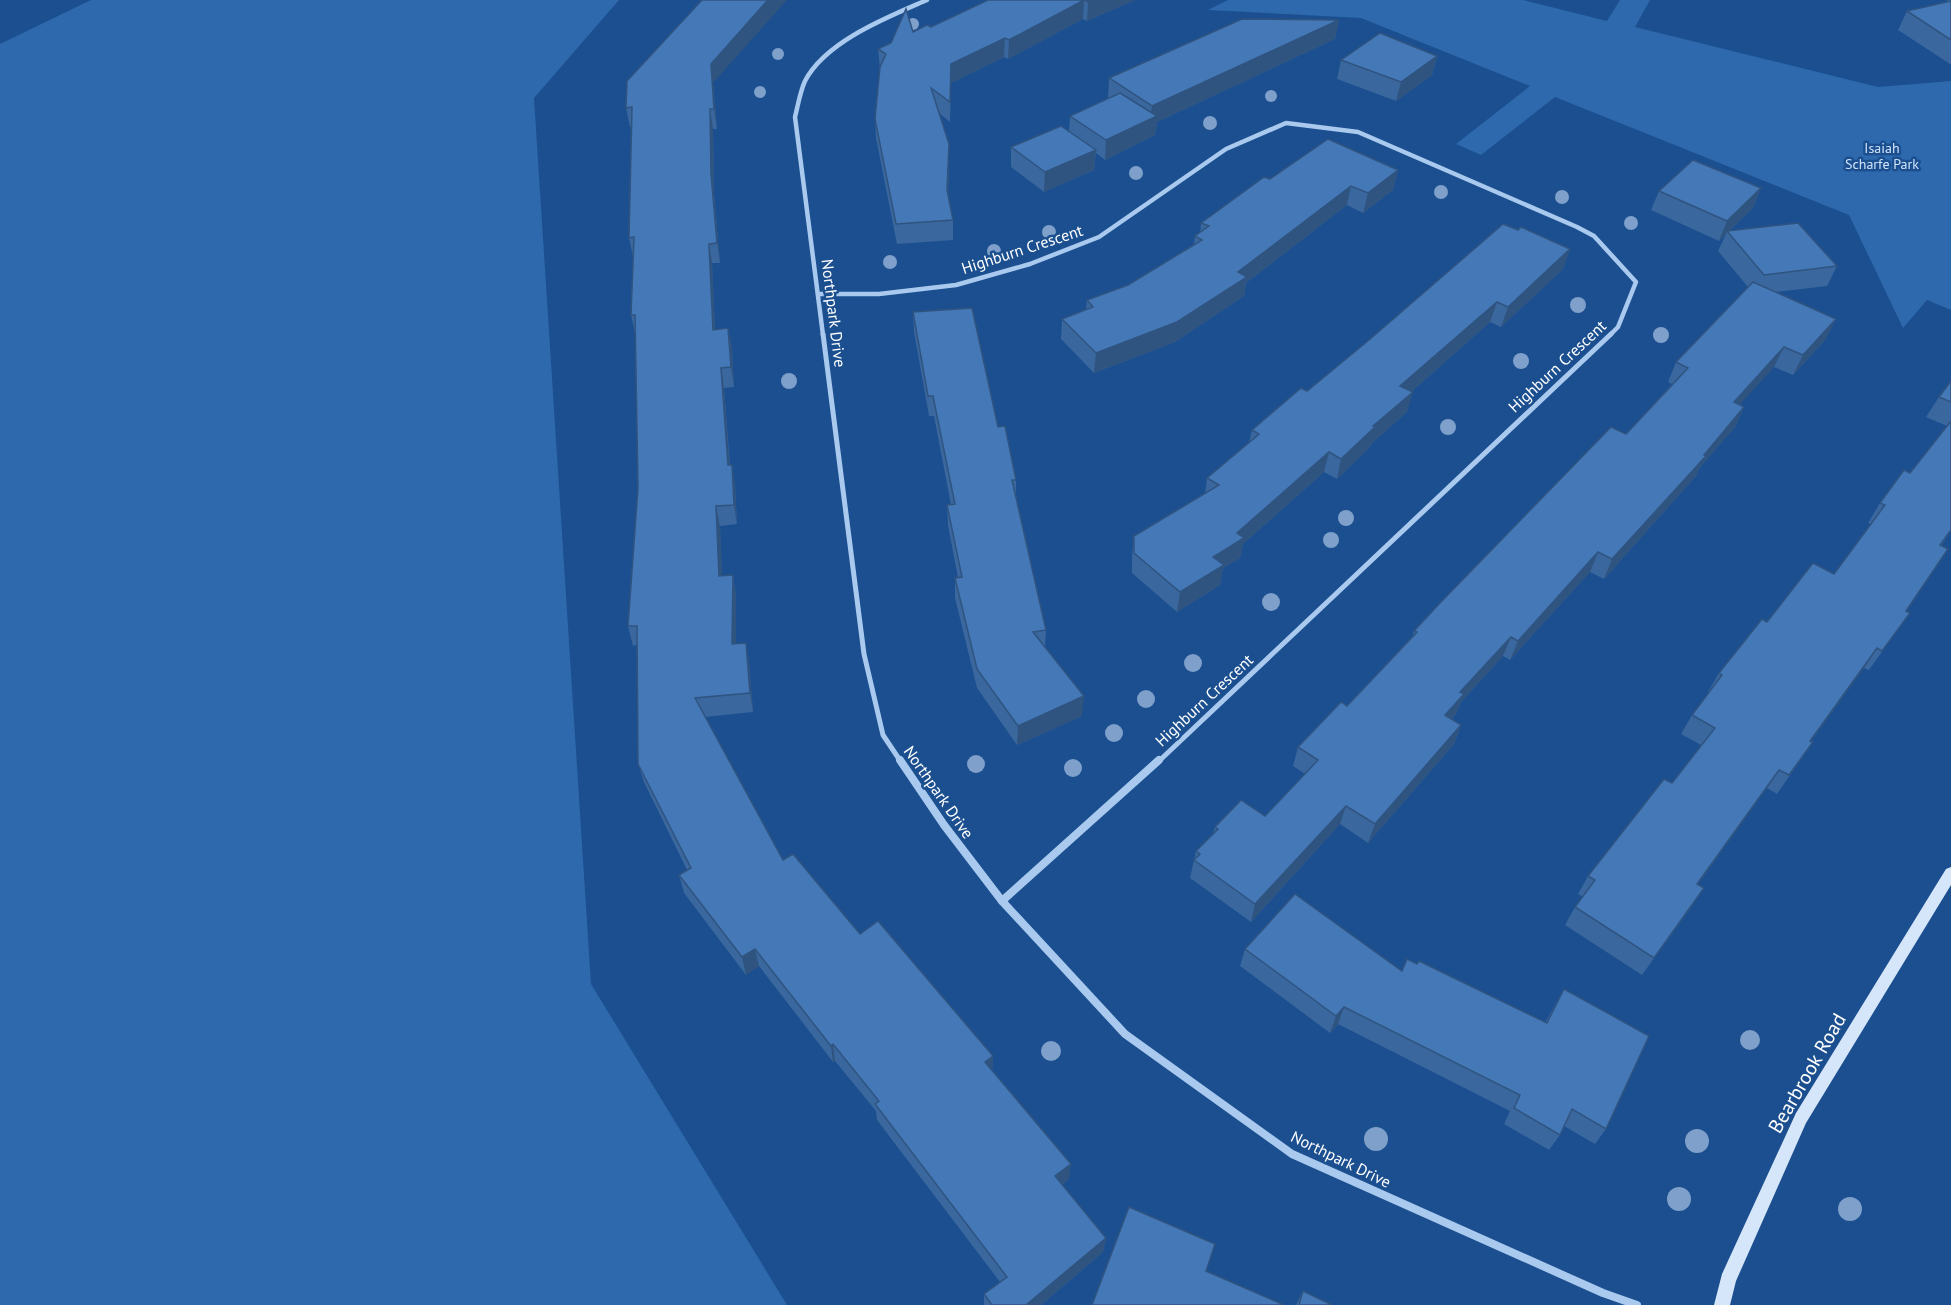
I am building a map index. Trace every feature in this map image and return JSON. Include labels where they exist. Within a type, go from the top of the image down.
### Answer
[{"type":"street","name":"Northpark Drive","points":[[927,0],[885,18],[840,44],[807,78],[795,117],[864,654],[882,735],[944,825],[1002,900],[1125,1034],[1292,1154],[1603,1293],[1637,1305]]},
{"type":"street","name":"Highburn Crescent","points":[[818,294],[879,294],[956,285],[1030,264],[1100,237],[1226,149],[1286,123],[1358,132],[1577,227],[1594,236],[1636,282],[1618,327],[1225,700],[1063,848],[1002,900]]},
{"type":"street","name":"Bearbrook Road","points":[[1722,1305],[1728,1280],[1801,1118],[1951,873]]},
{"type":"green space","points":[[91,0],[619,0],[534,98],[591,984],[787,1305],[0,1305],[0,44]]},
{"type":"green space","name":"Isaiah Scharfe Park","points":[[1228,0],[1523,0],[1607,21],[1620,0],[1650,0],[1635,27],[1878,87],[1951,81],[1951,310],[1927,300],[1903,328],[1849,215],[1555,97],[1481,155],[1456,144],[1530,86],[1361,18],[1208,10]]},
{"type":"building","points":[[702,0],[768,0],[711,64],[714,109],[710,109],[711,174],[717,243],[709,244],[713,330],[728,328],[731,367],[721,368],[728,465],[732,465],[734,505],[716,506],[719,576],[733,575],[732,644],[746,643],[750,693],[695,698],[783,860],[793,854],[860,934],[878,921],[993,1056],[985,1062],[1071,1164],[1055,1176],[1106,1238],[1026,1305],[992,1305],[984,1294],[1007,1277],[875,1104],[879,1101],[833,1044],[831,1046],[755,949],[742,957],[679,875],[691,868],[638,764],[637,626],[628,626],[638,488],[635,315],[631,315],[634,237],[629,238],[632,107],[626,108],[627,81]]},
{"type":"building","points":[[988,0],[1084,0],[1009,40],[1005,38],[951,64],[950,102],[931,88],[949,144],[947,190],[953,220],[896,224],[875,119],[880,67],[886,54],[878,49],[891,43],[906,9],[913,32],[927,25],[931,27]]},
{"type":"building","points":[[1951,1],[1951,40],[1907,11]]},
{"type":"building","points":[[1242,19],[1339,20],[1152,106],[1109,78]]},
{"type":"building","points":[[1380,33],[1437,56],[1401,82],[1341,60]]},
{"type":"building","points":[[1120,93],[1157,116],[1106,140],[1070,116]]},
{"type":"building","points":[[1061,126],[1096,150],[1045,172],[1011,147]]},
{"type":"building","points":[[1328,139],[1398,170],[1368,193],[1351,186],[1238,272],[1247,277],[1177,322],[1096,353],[1062,319],[1093,307],[1087,300],[1128,285],[1202,240],[1195,236],[1209,226],[1201,223],[1264,177],[1270,179]]},
{"type":"building","points":[[1693,160],[1761,188],[1727,221],[1659,191]]},
{"type":"building","points":[[1798,223],[1837,266],[1764,275],[1727,231]]},
{"type":"building","points":[[1503,224],[1518,230],[1521,227],[1570,249],[1508,307],[1497,302],[1400,386],[1413,392],[1373,426],[1375,427],[1341,459],[1329,452],[1237,533],[1244,538],[1213,557],[1224,565],[1180,592],[1134,553],[1134,536],[1219,485],[1207,478],[1259,434],[1252,430],[1301,388],[1307,391]]},
{"type":"building","points":[[1753,282],[1836,319],[1803,355],[1784,347],[1734,402],[1744,407],[1704,455],[1706,456],[1612,559],[1598,552],[1518,641],[1511,637],[1460,692],[1464,694],[1445,715],[1461,725],[1375,824],[1346,806],[1255,904],[1194,860],[1200,854],[1196,851],[1218,829],[1215,827],[1241,800],[1265,816],[1318,760],[1298,747],[1341,702],[1347,706],[1417,632],[1414,631],[1439,604],[1611,427],[1626,434],[1688,368],[1676,362]]},
{"type":"building","points":[[972,308],[998,427],[1005,426],[1016,480],[1012,480],[1046,630],[1033,632],[1084,696],[1018,726],[977,669],[955,578],[962,577],[947,505],[955,504],[933,396],[928,396],[913,312]]},
{"type":"building","points":[[1951,381],[1951,402],[1939,397]]},
{"type":"building","points":[[1951,421],[1951,530],[1940,545],[1948,549],[1906,611],[1910,613],[1882,651],[1877,648],[1810,741],[1813,742],[1789,775],[1779,770],[1697,884],[1704,888],[1654,958],[1575,907],[1595,880],[1588,876],[1664,779],[1672,783],[1715,728],[1692,715],[1722,675],[1719,673],[1762,619],[1767,622],[1813,563],[1834,574],[1885,505],[1880,503],[1904,470],[1910,473]]},
{"type":"building","points":[[1295,894],[1402,971],[1407,959],[1417,964],[1419,961],[1547,1023],[1564,989],[1649,1036],[1606,1129],[1572,1109],[1560,1135],[1514,1108],[1520,1095],[1344,1007],[1336,1016],[1245,949]]},
{"type":"building","points":[[1129,1207],[1215,1244],[1206,1271],[1284,1305],[1092,1305]]},
{"type":"building","points":[[1303,1291],[1332,1305],[1299,1305]]}]
